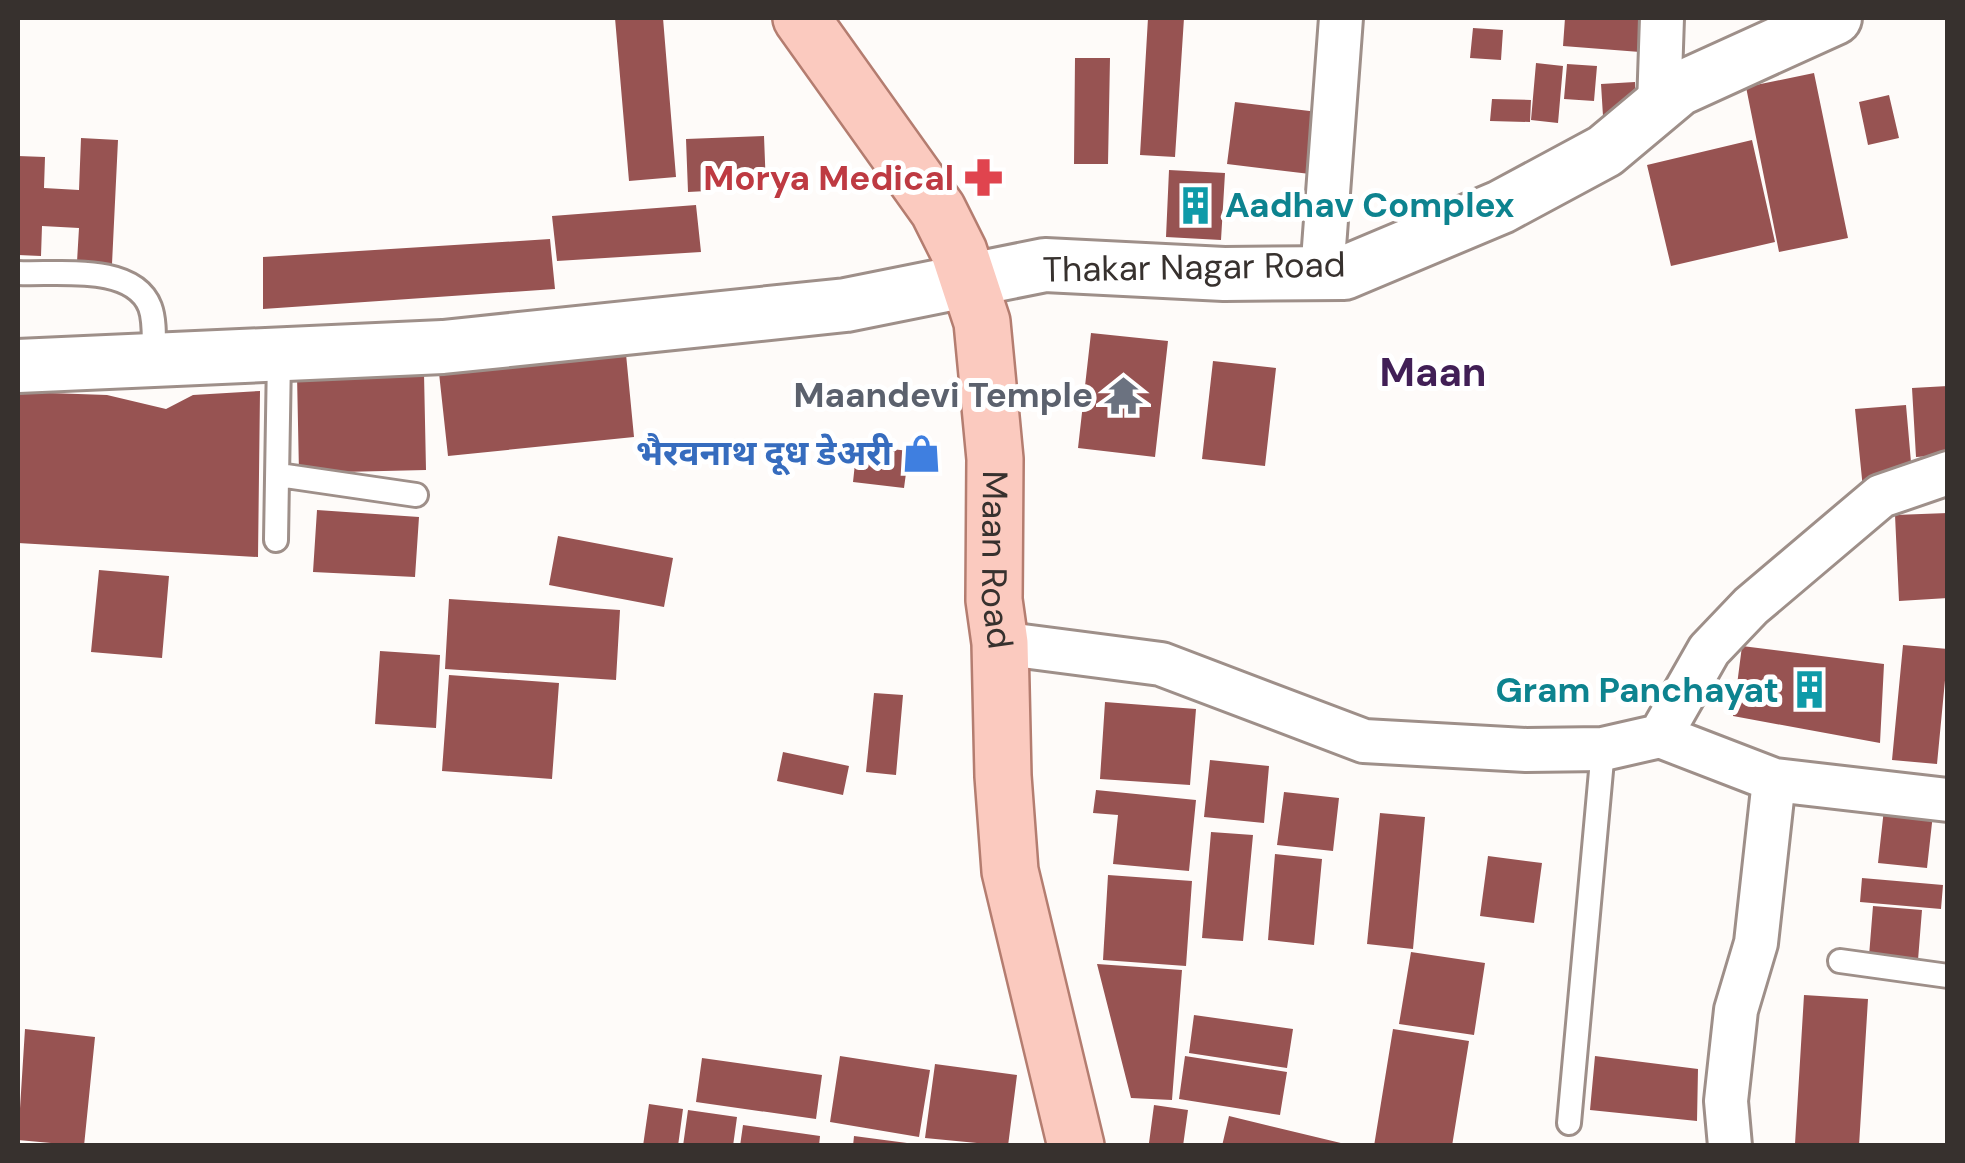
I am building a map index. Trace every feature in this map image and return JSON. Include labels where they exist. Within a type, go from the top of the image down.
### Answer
[{"type":"main road","name":"Maan Road","points":[[801,18],[938,210],[970,282],[982,322],[995,458],[994,600],[1000,643],[1002,776],[1010,871],[1076,1146]]},
{"type":"street","points":[[1322,274],[1342,18]]},
{"type":"street","points":[[1659,106],[1662,18]]},
{"type":"street","name":"Thakar Nagar Road","points":[[18,366],[154,363],[443,347],[846,305],[1045,265],[1190,274],[1344,273],[1501,207],[1605,151],[1680,89],[1835,18]]},
{"type":"street","points":[[1660,736],[1709,650],[1751,606],[1881,496],[1948,473]]},
{"type":"street","points":[[1000,643],[1161,664],[1260,698],[1364,741],[1462,750],[1602,749],[1660,736],[1774,780],[1948,800]]},
{"type":"street","points":[[1730,1146],[1726,1101],[1734,1028],[1756,943],[1774,780]]},
{"type":"lane","points":[[18,272],[114,278],[134,285],[152,311],[154,363]]},
{"type":"lane","points":[[276,540],[279,357]]},
{"type":"lane","points":[[279,476],[416,495]]},
{"type":"lane","points":[[1569,1124],[1602,749]]},
{"type":"lane","points":[[1840,961],[1948,976]]},
{"type":"building","points":[[615,18],[663,18],[676,177],[629,181]]},
{"type":"building","points":[[1148,18],[1184,18],[1175,157],[1140,155]]},
{"type":"building","points":[[1565,18],[1643,18],[1640,52],[1563,46]]},
{"type":"building","points":[[1473,28],[1503,30],[1501,60],[1470,58]]},
{"type":"building","points":[[1075,58],[1110,58],[1108,164],[1074,164]]},
{"type":"building","points":[[1536,63],[1563,66],[1558,123],[1531,120]]},
{"type":"building","points":[[1567,64],[1597,66],[1594,101],[1564,99]]},
{"type":"building","points":[[1814,73],[1848,238],[1779,252],[1746,87]]},
{"type":"building","points":[[1635,82],[1636,114],[1603,116],[1601,84]]},
{"type":"building","points":[[1889,95],[1899,138],[1868,145],[1859,102]]},
{"type":"building","points":[[1492,99],[1531,100],[1530,122],[1490,121]]},
{"type":"building","points":[[1235,102],[1318,112],[1310,174],[1227,164]]},
{"type":"building","points":[[764,136],[766,188],[688,192],[686,139]]},
{"type":"building","points":[[81,138],[118,140],[112,264],[77,262],[79,228],[42,226],[41,256],[18,255],[18,156],[45,157],[44,188],[79,190]]},
{"type":"building","points":[[1752,140],[1775,242],[1671,266],[1647,165]]},
{"type":"building","name":"Aadhav Complex","points":[[1169,170],[1225,173],[1221,240],[1166,237]]},
{"type":"building","points":[[696,205],[701,252],[557,261],[552,216]]},
{"type":"building","points":[[550,239],[555,289],[263,309],[263,257]]},
{"type":"building","name":"Maandevi Temple","points":[[1091,333],[1168,341],[1155,457],[1078,448]]},
{"type":"building","points":[[626,354],[634,437],[448,456],[439,373]]},
{"type":"building","points":[[1213,361],[1276,368],[1265,466],[1202,459]]},
{"type":"building","points":[[424,373],[426,470],[299,473],[297,375]]},
{"type":"building","points":[[1948,386],[1948,455],[1916,457],[1912,388]]},
{"type":"building","points":[[260,391],[258,557],[18,543],[20,392],[107,395],[166,409],[193,395]]},
{"type":"building","points":[[1906,405],[1913,485],[1863,489],[1855,409]]},
{"type":"building","points":[[857,445],[909,451],[904,488],[853,482]]},
{"type":"building","points":[[317,510],[419,517],[415,577],[313,572]]},
{"type":"building","points":[[1948,513],[1948,598],[1899,601],[1895,515]]},
{"type":"building","points":[[558,536],[673,558],[664,607],[549,585]]},
{"type":"building","points":[[99,570],[169,576],[162,658],[91,652]]},
{"type":"building","points":[[449,599],[620,610],[616,680],[445,669]]},
{"type":"building","points":[[1903,645],[1948,649],[1937,764],[1892,760]]},
{"type":"building","name":"Gram Panchayat","points":[[1742,646],[1884,664],[1880,743],[1733,716]]},
{"type":"building","points":[[380,651],[440,655],[436,728],[375,724]]},
{"type":"building","points":[[449,675],[559,683],[552,779],[442,771]]},
{"type":"building","points":[[874,693],[903,695],[896,775],[866,772]]},
{"type":"building","points":[[1105,702],[1196,709],[1190,785],[1100,779]]},
{"type":"building","points":[[783,752],[849,766],[843,795],[777,781]]},
{"type":"building","points":[[1210,760],[1269,766],[1264,823],[1204,817]]},
{"type":"building","points":[[1096,790],[1196,800],[1189,871],[1113,864],[1118,815],[1093,813]]},
{"type":"building","points":[[1284,792],[1339,798],[1333,851],[1277,845]]},
{"type":"building","points":[[1884,809],[1933,814],[1927,868],[1878,863]]},
{"type":"building","points":[[1380,813],[1425,817],[1413,949],[1367,944]]},
{"type":"building","points":[[1211,832],[1253,835],[1243,941],[1202,938]]},
{"type":"building","points":[[1275,854],[1322,859],[1314,945],[1268,940]]},
{"type":"building","points":[[1488,856],[1542,863],[1534,923],[1480,916]]},
{"type":"building","points":[[1108,875],[1192,881],[1186,966],[1103,960]]},
{"type":"building","points":[[1862,878],[1943,885],[1941,909],[1860,902]]},
{"type":"building","points":[[1873,906],[1922,910],[1918,960],[1869,956]]},
{"type":"building","points":[[1411,952],[1485,963],[1474,1035],[1399,1024]]},
{"type":"building","points":[[1097,964],[1182,970],[1172,1100],[1131,1098]]},
{"type":"building","points":[[1804,995],[1868,999],[1859,1146],[1795,1144]]},
{"type":"building","points":[[1194,1015],[1293,1029],[1287,1068],[1189,1053]]},
{"type":"building","points":[[25,1029],[95,1037],[84,1146],[18,1140]]},
{"type":"building","points":[[1393,1029],[1469,1041],[1452,1146],[1374,1146]]},
{"type":"building","points":[[840,1056],[930,1070],[919,1137],[830,1122]]},
{"type":"building","points":[[1185,1056],[1287,1072],[1280,1115],[1179,1099]]},
{"type":"building","points":[[1595,1056],[1698,1069],[1697,1121],[1590,1110]]},
{"type":"building","points":[[702,1058],[822,1075],[816,1119],[696,1102]]},
{"type":"building","points":[[935,1064],[1017,1075],[1008,1146],[925,1138]]},
{"type":"building","points":[[649,1104],[683,1109],[678,1146],[643,1146]]},
{"type":"building","points":[[1154,1105],[1188,1110],[1183,1146],[1149,1143]]},
{"type":"building","points":[[688,1110],[737,1117],[733,1146],[683,1146]]},
{"type":"building","points":[[1229,1116],[1345,1144],[1345,1146],[1222,1146]]},
{"type":"building","points":[[743,1125],[820,1136],[819,1146],[740,1146]]},
{"type":"building","points":[[854,1136],[907,1143],[853,1146]]},
{"type":"place","name":"Morya Medical","points":[[984,178]]},
{"type":"place","name":"Aadhav Complex","points":[[1195,205]]},
{"type":"place","name":"Maandevi Temple","points":[[1123,395]]},
{"type":"place","name":"भैरवनाथ दूध डेअरी","points":[[922,453]]},
{"type":"place","name":"Gram Panchayat","points":[[1809,690]]},
{"type":"district","name":"Maan","points":[[1433,372]]}]
